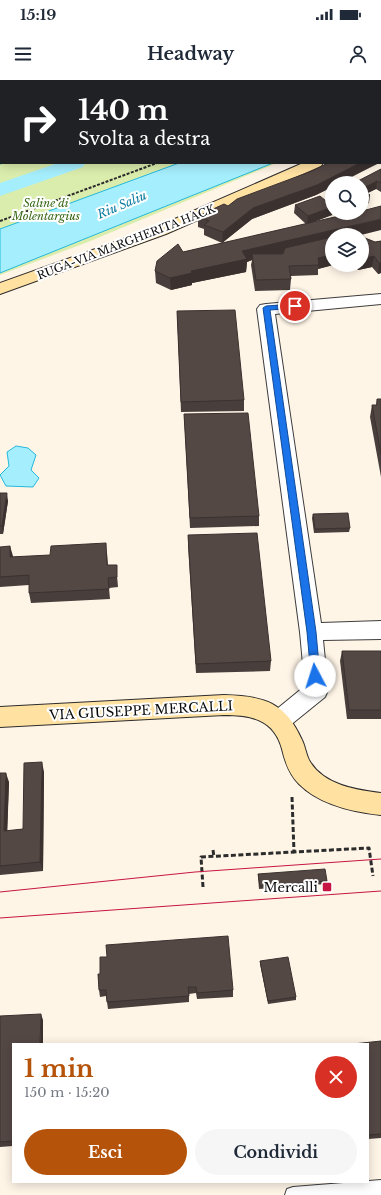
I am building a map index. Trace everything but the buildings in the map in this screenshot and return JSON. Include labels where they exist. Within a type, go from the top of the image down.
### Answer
[{"type":"main road","name":"RUGA-VIA MARGHERITA HACK","points":[[0,288],[160,231],[314,164]]},
{"type":"main road","name":"VIA GIUSEPPE MERCALLI","points":[[0,717],[236,705],[261,709],[280,720]]},
{"type":"main road","points":[[280,720],[291,741],[300,768],[311,779],[336,794],[354,800],[381,804]]},
{"type":"street","points":[[280,720],[316,690],[311,632],[266,308],[381,299]]},
{"type":"street","points":[[311,632],[381,630]]},
{"type":"lane","points":[[293,1195],[381,1188]]},
{"type":"path","points":[[0,221],[154,164]]},
{"type":"path","points":[[292,790],[294,852]]},
{"type":"path","points":[[203,887],[201,857],[369,848],[373,876]]},
{"type":"path","points":[[213,850],[214,857]]},
{"type":"green space","name":"Saline di Molentargius","points":[[0,164],[275,164],[88,242],[0,275]]},
{"type":"water","name":"Riu Saliu","points":[[176,164],[271,164],[0,273],[0,229]]},
{"type":"water","points":[[16,446],[28,448],[36,455],[31,470],[39,478],[33,487],[6,486],[0,475],[9,466],[7,452]]},
{"type":"waterway","points":[[0,190],[73,164]]},
{"type":"tram line","points":[[0,892],[195,872],[381,859]]},
{"type":"tram line","points":[[0,918],[381,891]]},
{"type":"place","name":"Mercalli","points":[[327,887]]},
{"type":"route","points":[[295,306],[266,308],[311,632],[315,676]]}]
